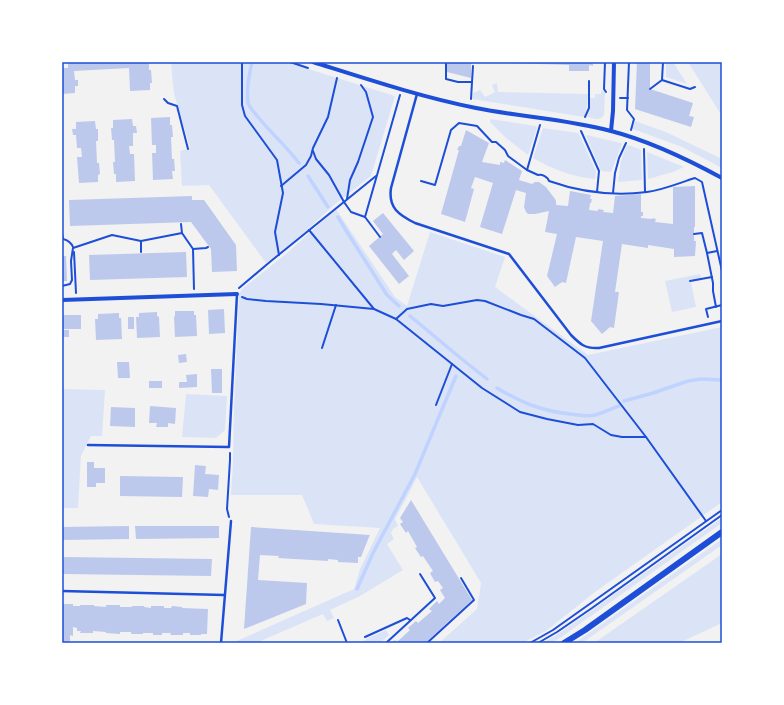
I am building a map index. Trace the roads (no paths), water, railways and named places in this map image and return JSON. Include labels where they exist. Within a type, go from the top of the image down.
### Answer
[{"type":"street","points":[[313,62],[417,94],[476,108],[611,131],[678,155],[722,178]]},
{"type":"street","points":[[611,131],[614,62]]},
{"type":"street","points":[[62,300],[237,294]]},
{"type":"street","points":[[564,643],[585,630],[722,532]]},
{"type":"lane","points":[[417,94],[390,194],[392,205],[403,216],[415,223],[509,254],[571,335],[578,342],[590,349],[722,321]]},
{"type":"lane","points":[[88,446],[229,447],[237,294]]},
{"type":"lane","points":[[221,643],[230,522]]},
{"type":"lane","points":[[62,591],[224,595]]},
{"type":"waterway","points":[[252,62],[247,97],[249,106],[299,163]]},
{"type":"waterway","points":[[308,176],[328,207]]},
{"type":"waterway","points":[[338,217],[387,295],[399,306]]},
{"type":"waterway","points":[[410,316],[487,379]]},
{"type":"waterway","points":[[357,589],[373,553],[415,474],[456,376]]},
{"type":"waterway","points":[[624,401],[688,381],[701,379],[721,380]]},
{"type":"waterway","points":[[497,388],[532,406],[560,413],[592,416],[619,406]]}]
